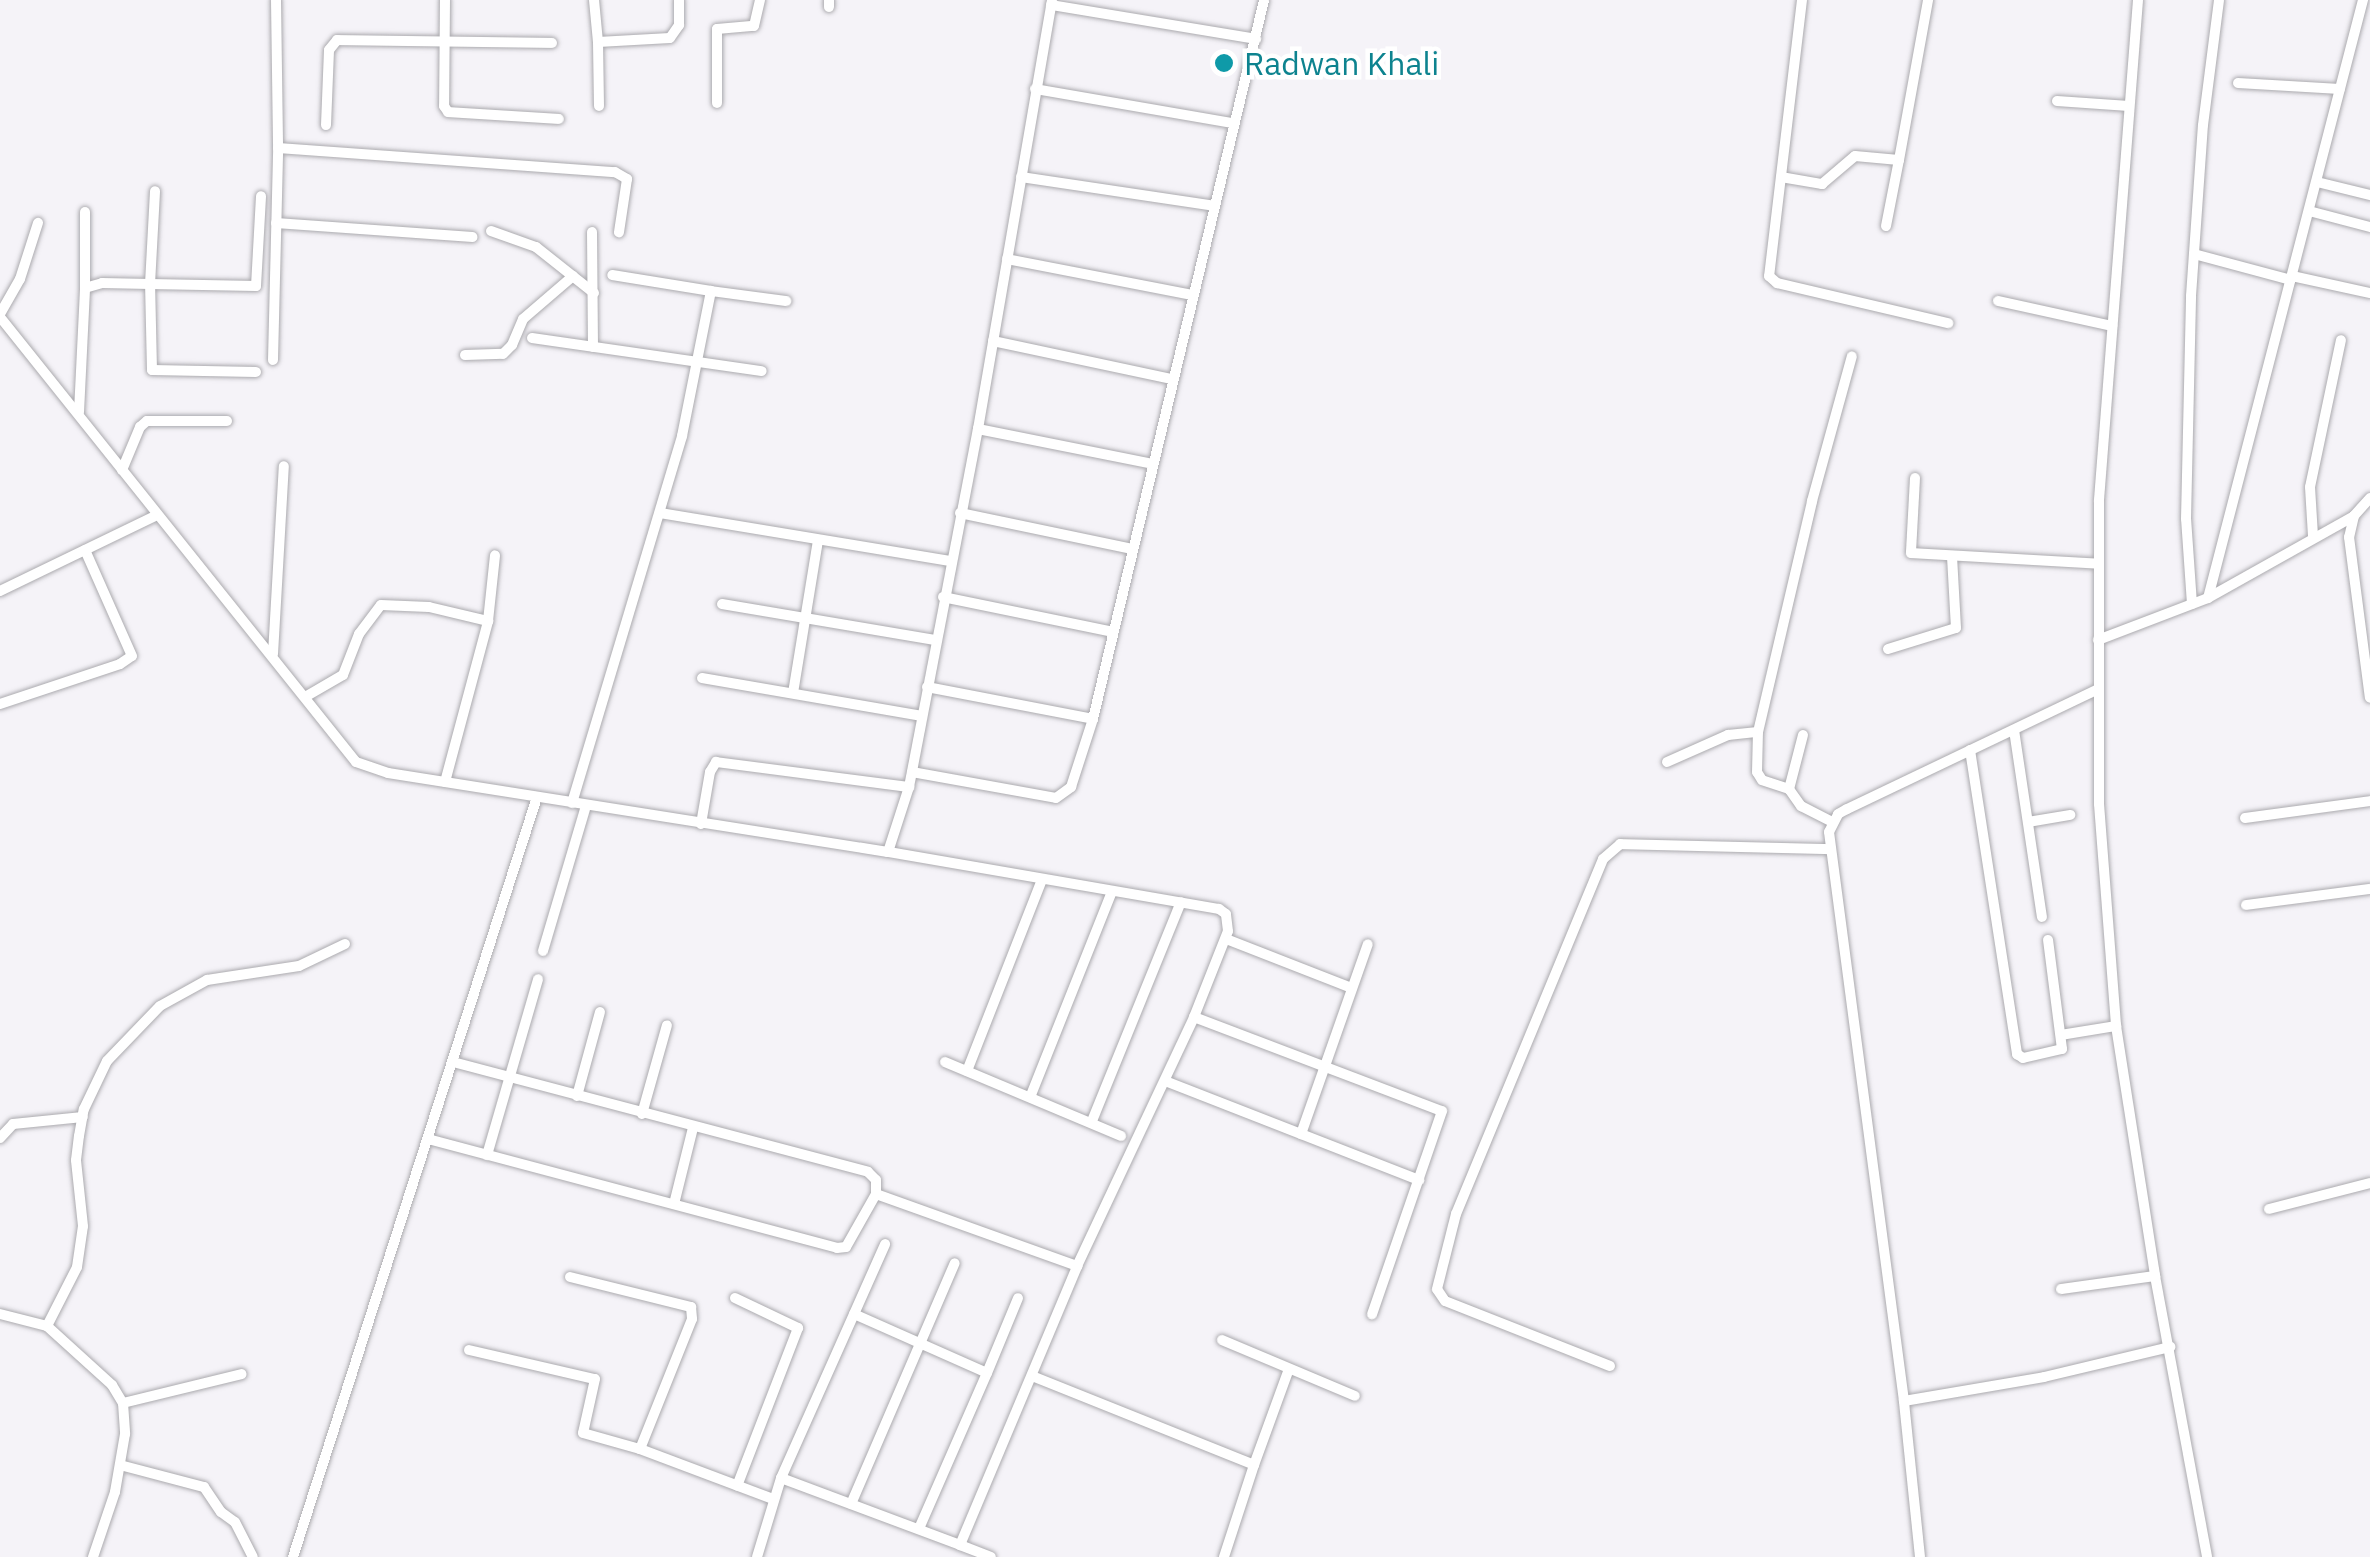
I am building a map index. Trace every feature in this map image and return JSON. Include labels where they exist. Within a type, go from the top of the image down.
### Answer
[{"type":"street","points":[[273,360],[278,148],[276,0]]},
{"type":"street","points":[[445,0],[444,106],[448,112],[559,119]]},
{"type":"street","points":[[594,0],[600,106]]},
{"type":"street","points":[[598,42],[670,38],[678,25],[679,0]]},
{"type":"street","points":[[717,103],[717,30],[754,26],[760,0]]},
{"type":"street","points":[[912,772],[1056,798],[1071,787],[1093,720],[1264,0]]},
{"type":"street","points":[[1802,0],[1768,276],[1948,323]]},
{"type":"street","points":[[1886,226],[1928,0]]},
{"type":"street","points":[[2138,0],[2098,564],[2099,804],[2116,1026],[2155,1276],[2207,1557]]},
{"type":"street","points":[[2192,604],[2186,519],[2194,254],[2203,125],[2219,0]]},
{"type":"street","points":[[888,852],[909,787],[978,429],[1051,3],[1256,39]]},
{"type":"street","points":[[2208,598],[2364,8]]},
{"type":"street","points":[[326,125],[329,50],[338,40],[552,43]]},
{"type":"street","points":[[2238,84],[2340,89]]},
{"type":"street","points":[[1034,89],[1232,122]]},
{"type":"street","points":[[2058,101],[2129,106]]},
{"type":"street","points":[[278,148],[616,172],[627,179],[620,232]]},
{"type":"street","points":[[1781,177],[1822,184],[1856,156],[1899,160]]},
{"type":"street","points":[[1021,177],[1214,206]]},
{"type":"street","points":[[2317,182],[2370,195]]},
{"type":"street","points":[[155,191],[150,284],[152,370],[256,372]]},
{"type":"street","points":[[85,288],[150,284],[256,286],[262,196]]},
{"type":"street","points":[[2310,211],[2370,227]]},
{"type":"street","points":[[79,413],[85,212]]},
{"type":"street","points":[[38,223],[20,279],[0,315],[356,762],[388,773],[888,852],[1224,911],[1228,919],[1226,938],[1194,1017],[1077,1266],[960,1544]]},
{"type":"street","points":[[276,223],[472,237]]},
{"type":"street","points":[[491,231],[536,247],[594,292]]},
{"type":"street","points":[[592,232],[593,347]]},
{"type":"street","points":[[2194,254],[2370,293]]},
{"type":"street","points":[[1007,259],[1193,295]]},
{"type":"street","points":[[465,355],[503,354],[512,345],[522,319],[573,276]]},
{"type":"street","points":[[612,276],[786,302]]},
{"type":"street","points":[[572,804],[682,436],[711,291]]},
{"type":"street","points":[[1998,302],[2112,326]]},
{"type":"street","points":[[532,338],[762,371]]},
{"type":"street","points":[[2313,536],[2310,487],[2341,340]]},
{"type":"street","points":[[993,341],[1172,378]]},
{"type":"street","points":[[1833,822],[1801,806],[1790,789],[1762,780],[1757,772],[1758,732],[1812,501],[1852,356]]},
{"type":"street","points":[[122,470],[147,421],[227,421]]},
{"type":"street","points":[[978,429],[1152,464]]},
{"type":"street","points":[[273,655],[284,466]]},
{"type":"street","points":[[1915,478],[1909,550],[1952,557],[2098,564]]},
{"type":"street","points":[[2098,640],[2208,598],[2354,516],[2370,498]]},
{"type":"street","points":[[660,513],[950,561]]},
{"type":"street","points":[[0,592],[157,514]]},
{"type":"street","points":[[960,514],[1132,549]]},
{"type":"street","points":[[2354,516],[2349,537],[2365,621],[2370,698]]},
{"type":"street","points":[[793,694],[818,541]]},
{"type":"street","points":[[0,704],[120,664],[132,656],[85,550]]},
{"type":"street","points":[[445,782],[488,620],[495,555]]},
{"type":"street","points":[[1888,649],[1956,628],[1952,557]]},
{"type":"street","points":[[944,598],[1113,632]]},
{"type":"street","points":[[722,604],[935,640]]},
{"type":"street","points":[[305,697],[344,674],[359,634],[382,605],[429,607],[488,620]]},
{"type":"street","points":[[702,678],[922,716]]},
{"type":"street","points":[[927,688],[1093,720]]},
{"type":"street","points":[[1920,1557],[1904,1402],[1829,849],[1833,822],[1847,809],[2097,690]]},
{"type":"street","points":[[2014,730],[2042,917]]},
{"type":"street","points":[[1667,762],[1717,738],[1758,732]]},
{"type":"street","points":[[1790,789],[1803,735]]},
{"type":"street","points":[[1970,750],[2017,1054],[2023,1058],[2059,1054],[2062,1035],[2048,940]]},
{"type":"street","points":[[702,824],[710,772],[716,762],[909,787]]},
{"type":"street","points":[[293,1557],[537,798]]},
{"type":"street","points":[[2245,818],[2370,802]]},
{"type":"street","points":[[543,952],[586,806]]},
{"type":"street","points":[[2028,822],[2070,815]]},
{"type":"street","points":[[1610,1366],[1445,1302],[1437,1289],[1456,1214],[1603,858],[1620,844],[1829,849]]},
{"type":"street","points":[[967,1070],[1042,880]]},
{"type":"street","points":[[2246,905],[2370,889]]},
{"type":"street","points":[[1031,1096],[1112,891]]},
{"type":"street","points":[[1092,1121],[1181,902]]},
{"type":"street","points":[[1226,938],[1352,988]]},
{"type":"street","points":[[47,1326],[69,1288],[81,1245],[76,1160],[83,1116],[107,1061],[160,1006],[206,980],[298,966],[345,944]]},
{"type":"street","points":[[1301,1134],[1368,944]]},
{"type":"street","points":[[487,1154],[538,979]]},
{"type":"street","points":[[577,1096],[600,1012]]},
{"type":"street","points":[[1194,1017],[1440,1107],[1442,1117],[1372,1314]]},
{"type":"street","points":[[642,1114],[666,1025]]},
{"type":"street","points":[[2062,1035],[2116,1026]]},
{"type":"street","points":[[428,1139],[837,1248],[846,1247],[876,1194],[876,1180],[868,1172],[452,1062]]},
{"type":"street","points":[[945,1062],[1121,1136]]},
{"type":"street","points":[[1165,1081],[1419,1180]]},
{"type":"street","points":[[0,1138],[12,1124],[83,1116]]},
{"type":"street","points":[[674,1204],[693,1128]]},
{"type":"street","points":[[2269,1209],[2370,1183]]},
{"type":"street","points":[[876,1194],[1077,1266]]},
{"type":"street","points":[[757,1557],[781,1478],[885,1244]]},
{"type":"street","points":[[851,1504],[955,1263]]},
{"type":"street","points":[[2060,1289],[2155,1276]]},
{"type":"street","points":[[570,1277],[686,1305],[693,1313],[640,1449]]},
{"type":"street","points":[[735,1298],[798,1328],[737,1486]]},
{"type":"street","points":[[919,1529],[1018,1298]]},
{"type":"street","points":[[0,1314],[47,1326],[112,1384],[124,1403],[120,1465],[93,1557]]},
{"type":"street","points":[[854,1314],[987,1374]]},
{"type":"street","points":[[1222,1340],[1355,1396]]},
{"type":"street","points":[[1904,1402],[2044,1377],[2170,1347]]},
{"type":"street","points":[[469,1350],[595,1379],[583,1433],[640,1449],[773,1500]]},
{"type":"street","points":[[1224,1557],[1289,1369]]},
{"type":"street","points":[[124,1403],[242,1374]]},
{"type":"street","points":[[1032,1376],[1254,1465]]},
{"type":"street","points":[[120,1465],[204,1487],[221,1512],[235,1522],[254,1557]]},
{"type":"street","points":[[781,1478],[991,1557]]},
{"type":"place","name":"Radwan Khali","points":[[1224,63]]}]
